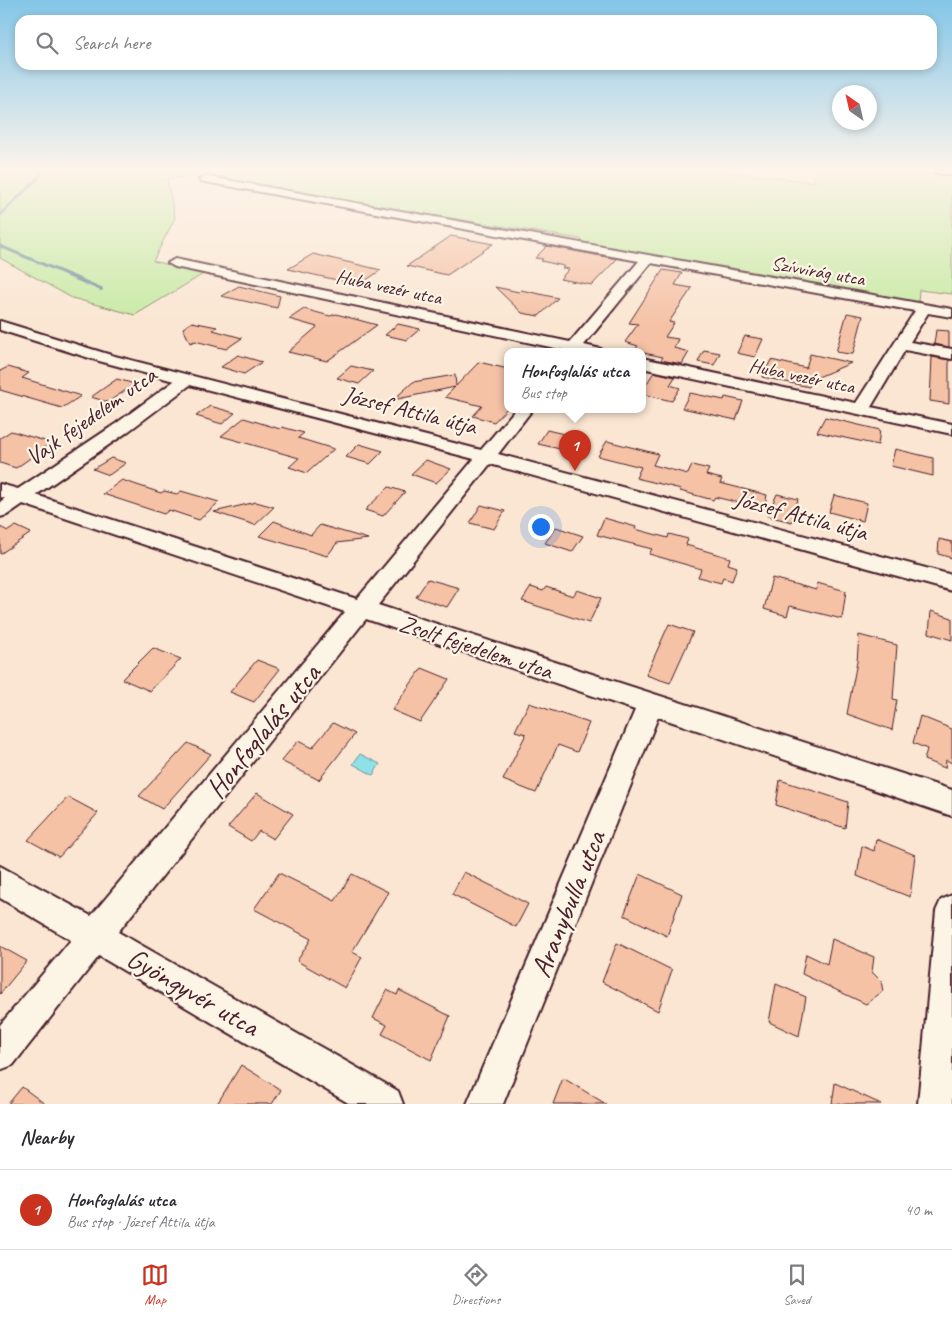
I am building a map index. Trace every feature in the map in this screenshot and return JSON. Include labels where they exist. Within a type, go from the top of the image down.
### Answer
[{"type":"street","name":"Szívvirág utca","points":[[440,222],[952,313]]},
{"type":"street","points":[[573,348],[648,259]]},
{"type":"street","name":"Huba vezér utca","points":[[175,263],[562,348]]},
{"type":"street","points":[[860,410],[923,309]]},
{"type":"street","name":"József Attila útja","points":[[0,325],[96,356],[486,456],[952,583]]},
{"type":"street","points":[[900,345],[952,354]]},
{"type":"street","name":"Huba vezér utca","points":[[646,364],[952,429]]},
{"type":"street","name":"Vajk fejedelem utca","points":[[0,511],[120,429],[186,380]]},
{"type":"street","name":"Honfoglalás utca","points":[[0,1052],[522,413]]},
{"type":"street","name":"Zsolt fejedelem utca","points":[[0,490],[952,802]]},
{"type":"street","name":"Aranybulla utca","points":[[485,1104],[651,703]]},
{"type":"street","name":"Gyöngyvér utca","points":[[0,881],[385,1104]]},
{"type":"street","points":[[936,1104],[952,911]]},
{"type":"green space","points":[[0,222],[173,222],[153,261],[205,273],[135,315],[72,298],[0,258]]},
{"type":"green space","points":[[472,222],[952,222],[952,294],[919,290],[918,303],[589,246],[580,239]]},
{"type":"water","points":[[360,754],[380,764],[373,775],[353,764]]},
{"type":"building","points":[[451,236],[493,244],[447,275],[407,266]]},
{"type":"building","points":[[547,246],[617,259],[592,285],[560,279],[569,269],[562,268],[564,266],[541,261],[543,259],[535,258]]},
{"type":"building","points":[[313,254],[381,270],[359,285],[288,269]]},
{"type":"building","points":[[663,270],[682,273],[675,285],[692,288],[669,322],[674,323],[665,337],[678,339],[674,348],[689,352],[682,364],[661,360],[663,357],[646,353],[646,348],[636,348],[638,346],[625,342],[638,324],[629,323]]},
{"type":"building","points":[[239,286],[280,296],[277,308],[221,296]]},
{"type":"building","points":[[495,287],[519,292],[521,290],[558,298],[539,316],[522,313]]},
{"type":"building","points":[[304,309],[330,316],[336,314],[377,325],[327,361],[288,352],[317,327],[289,319]]},
{"type":"building","points":[[847,313],[863,316],[853,354],[836,352]]},
{"type":"building","points":[[192,322],[217,327],[213,330],[242,338],[226,349],[195,341],[190,343],[183,328]]},
{"type":"building","points":[[398,324],[420,329],[407,340],[385,335]]},
{"type":"building","points":[[936,330],[949,331],[949,347],[934,344]]},
{"type":"building","points":[[745,336],[763,339],[755,357],[737,353]]},
{"type":"building","points":[[704,350],[720,353],[714,365],[698,362]]},
{"type":"building","points":[[810,354],[851,363],[811,380],[809,387],[762,377],[771,360],[806,368]]},
{"type":"building","points":[[238,355],[262,362],[244,374],[221,367]]},
{"type":"building","points":[[932,357],[949,360],[949,404],[930,401]]},
{"type":"building","points":[[479,362],[504,368],[504,411],[494,422],[473,416],[482,406],[445,397],[455,387],[393,400],[413,382],[455,375],[456,386]]},
{"type":"building","points":[[351,366],[373,371],[359,384],[337,378]]},
{"type":"building","points":[[8,367],[29,373],[22,378],[81,396],[62,408],[0,390],[0,371]]},
{"type":"building","points":[[654,372],[675,377],[670,385],[680,388],[672,401],[646,395],[646,385]]},
{"type":"building","points":[[117,379],[135,384],[108,402],[91,397]]},
{"type":"building","points":[[690,393],[724,400],[725,397],[743,401],[736,420],[682,408]]},
{"type":"building","points":[[210,406],[235,413],[222,424],[196,416]]},
{"type":"building","points":[[825,417],[880,430],[878,445],[817,432]]},
{"type":"building","points":[[244,418],[280,429],[282,427],[304,433],[298,438],[334,449],[307,473],[289,467],[299,458],[221,436]]},
{"type":"building","points":[[547,430],[568,435],[560,449],[538,444]]},
{"type":"building","points":[[11,431],[52,443],[16,468],[0,463],[0,438]]},
{"type":"building","points":[[607,441],[658,454],[653,465],[688,474],[692,465],[709,469],[706,475],[722,479],[720,483],[767,495],[764,509],[715,497],[713,500],[680,491],[681,489],[636,478],[641,467],[598,456]]},
{"type":"building","points":[[359,444],[383,451],[370,464],[346,457]]},
{"type":"building","points":[[895,449],[933,458],[933,476],[891,466]]},
{"type":"building","points":[[111,458],[126,463],[109,475],[93,469]]},
{"type":"building","points":[[426,460],[451,469],[436,483],[411,474]]},
{"type":"building","points":[[122,480],[161,493],[164,491],[177,494],[181,491],[219,502],[199,520],[169,510],[164,514],[103,494]]},
{"type":"building","points":[[389,487],[405,492],[383,516],[365,510]]},
{"type":"building","points":[[777,494],[798,499],[792,522],[767,516]]},
{"type":"building","points":[[834,495],[867,503],[863,521],[829,512]]},
{"type":"building","points":[[256,502],[274,507],[255,525],[214,512]]},
{"type":"building","points":[[481,505],[505,511],[494,529],[470,523]]},
{"type":"building","points":[[604,518],[668,538],[669,534],[688,539],[686,545],[730,558],[728,564],[737,567],[732,581],[723,578],[721,583],[698,577],[701,569],[649,554],[652,549],[597,535]]},
{"type":"building","points":[[274,521],[311,535],[320,525],[368,539],[337,543],[327,556],[259,536]]},
{"type":"building","points":[[16,526],[31,533],[0,554],[0,527],[8,531]]},
{"type":"building","points":[[556,527],[583,536],[572,552],[545,543]]},
{"type":"building","points":[[939,539],[952,542],[952,558],[938,554]]},
{"type":"building","points":[[772,578],[816,590],[817,583],[846,591],[842,619],[790,606],[787,616],[764,609]]},
{"type":"building","points":[[428,579],[459,588],[447,607],[416,597]]},
{"type":"building","points":[[531,587],[543,591],[546,587],[573,596],[577,590],[601,598],[589,623],[522,601]]},
{"type":"building","points":[[931,611],[952,618],[952,640],[929,633]]},
{"type":"building","points":[[669,624],[693,632],[670,683],[646,675]]},
{"type":"building","points":[[859,635],[897,645],[893,699],[897,700],[892,730],[847,714],[857,662]]},
{"type":"building","points":[[153,648],[181,659],[150,691],[122,679]]},
{"type":"building","points":[[257,660],[280,669],[254,702],[230,692]]},
{"type":"building","points":[[422,668],[449,679],[420,722],[392,710]]},
{"type":"building","points":[[529,703],[589,723],[577,752],[558,745],[536,793],[503,780],[526,734],[515,731]]},
{"type":"building","points":[[920,716],[952,729],[952,763],[946,760],[945,768],[924,760],[927,749],[913,743]]},
{"type":"building","points":[[333,723],[355,734],[319,780],[281,761],[298,741],[312,748]]},
{"type":"building","points":[[188,743],[211,754],[162,809],[139,796]]},
{"type":"building","points":[[780,780],[848,802],[845,828],[776,805]]},
{"type":"building","points":[[257,793],[293,814],[273,839],[259,831],[251,841],[228,827]]},
{"type":"building","points":[[68,797],[98,813],[59,857],[28,840]]},
{"type":"building","points":[[876,839],[915,855],[910,897],[857,876],[862,846],[874,851]]},
{"type":"building","points":[[464,872],[528,904],[516,927],[452,894]]},
{"type":"building","points":[[279,873],[335,901],[352,874],[388,892],[352,952],[362,957],[345,988],[297,961],[311,939],[254,909]]},
{"type":"building","points":[[640,874],[682,894],[667,936],[624,915]]},
{"type":"building","points":[[832,939],[874,957],[872,972],[881,981],[883,991],[866,1004],[802,974],[806,954],[827,964]]},
{"type":"building","points":[[617,943],[672,970],[658,1011],[602,982]]},
{"type":"building","points":[[0,946],[27,961],[0,994]]},
{"type":"building","points":[[776,984],[806,997],[799,1036],[769,1022]]},
{"type":"building","points":[[387,990],[397,995],[399,990],[450,1016],[431,1060],[382,1034],[387,1025],[373,1018]]},
{"type":"building","points":[[241,1065],[281,1090],[272,1104],[217,1104]]},
{"type":"building","points":[[563,1078],[606,1104],[553,1104]]},
{"type":"building","points":[[835,1083],[881,1104],[832,1104]]},
{"type":"building","points":[[22,1087],[45,1104],[8,1104]]},
{"type":"waterway","points":[[0,246],[71,276]]},
{"type":"waterway","points":[[68,275],[101,289]]},
{"type":"place","name":"Honfoglalás utca","points":[[575,471]]}]
